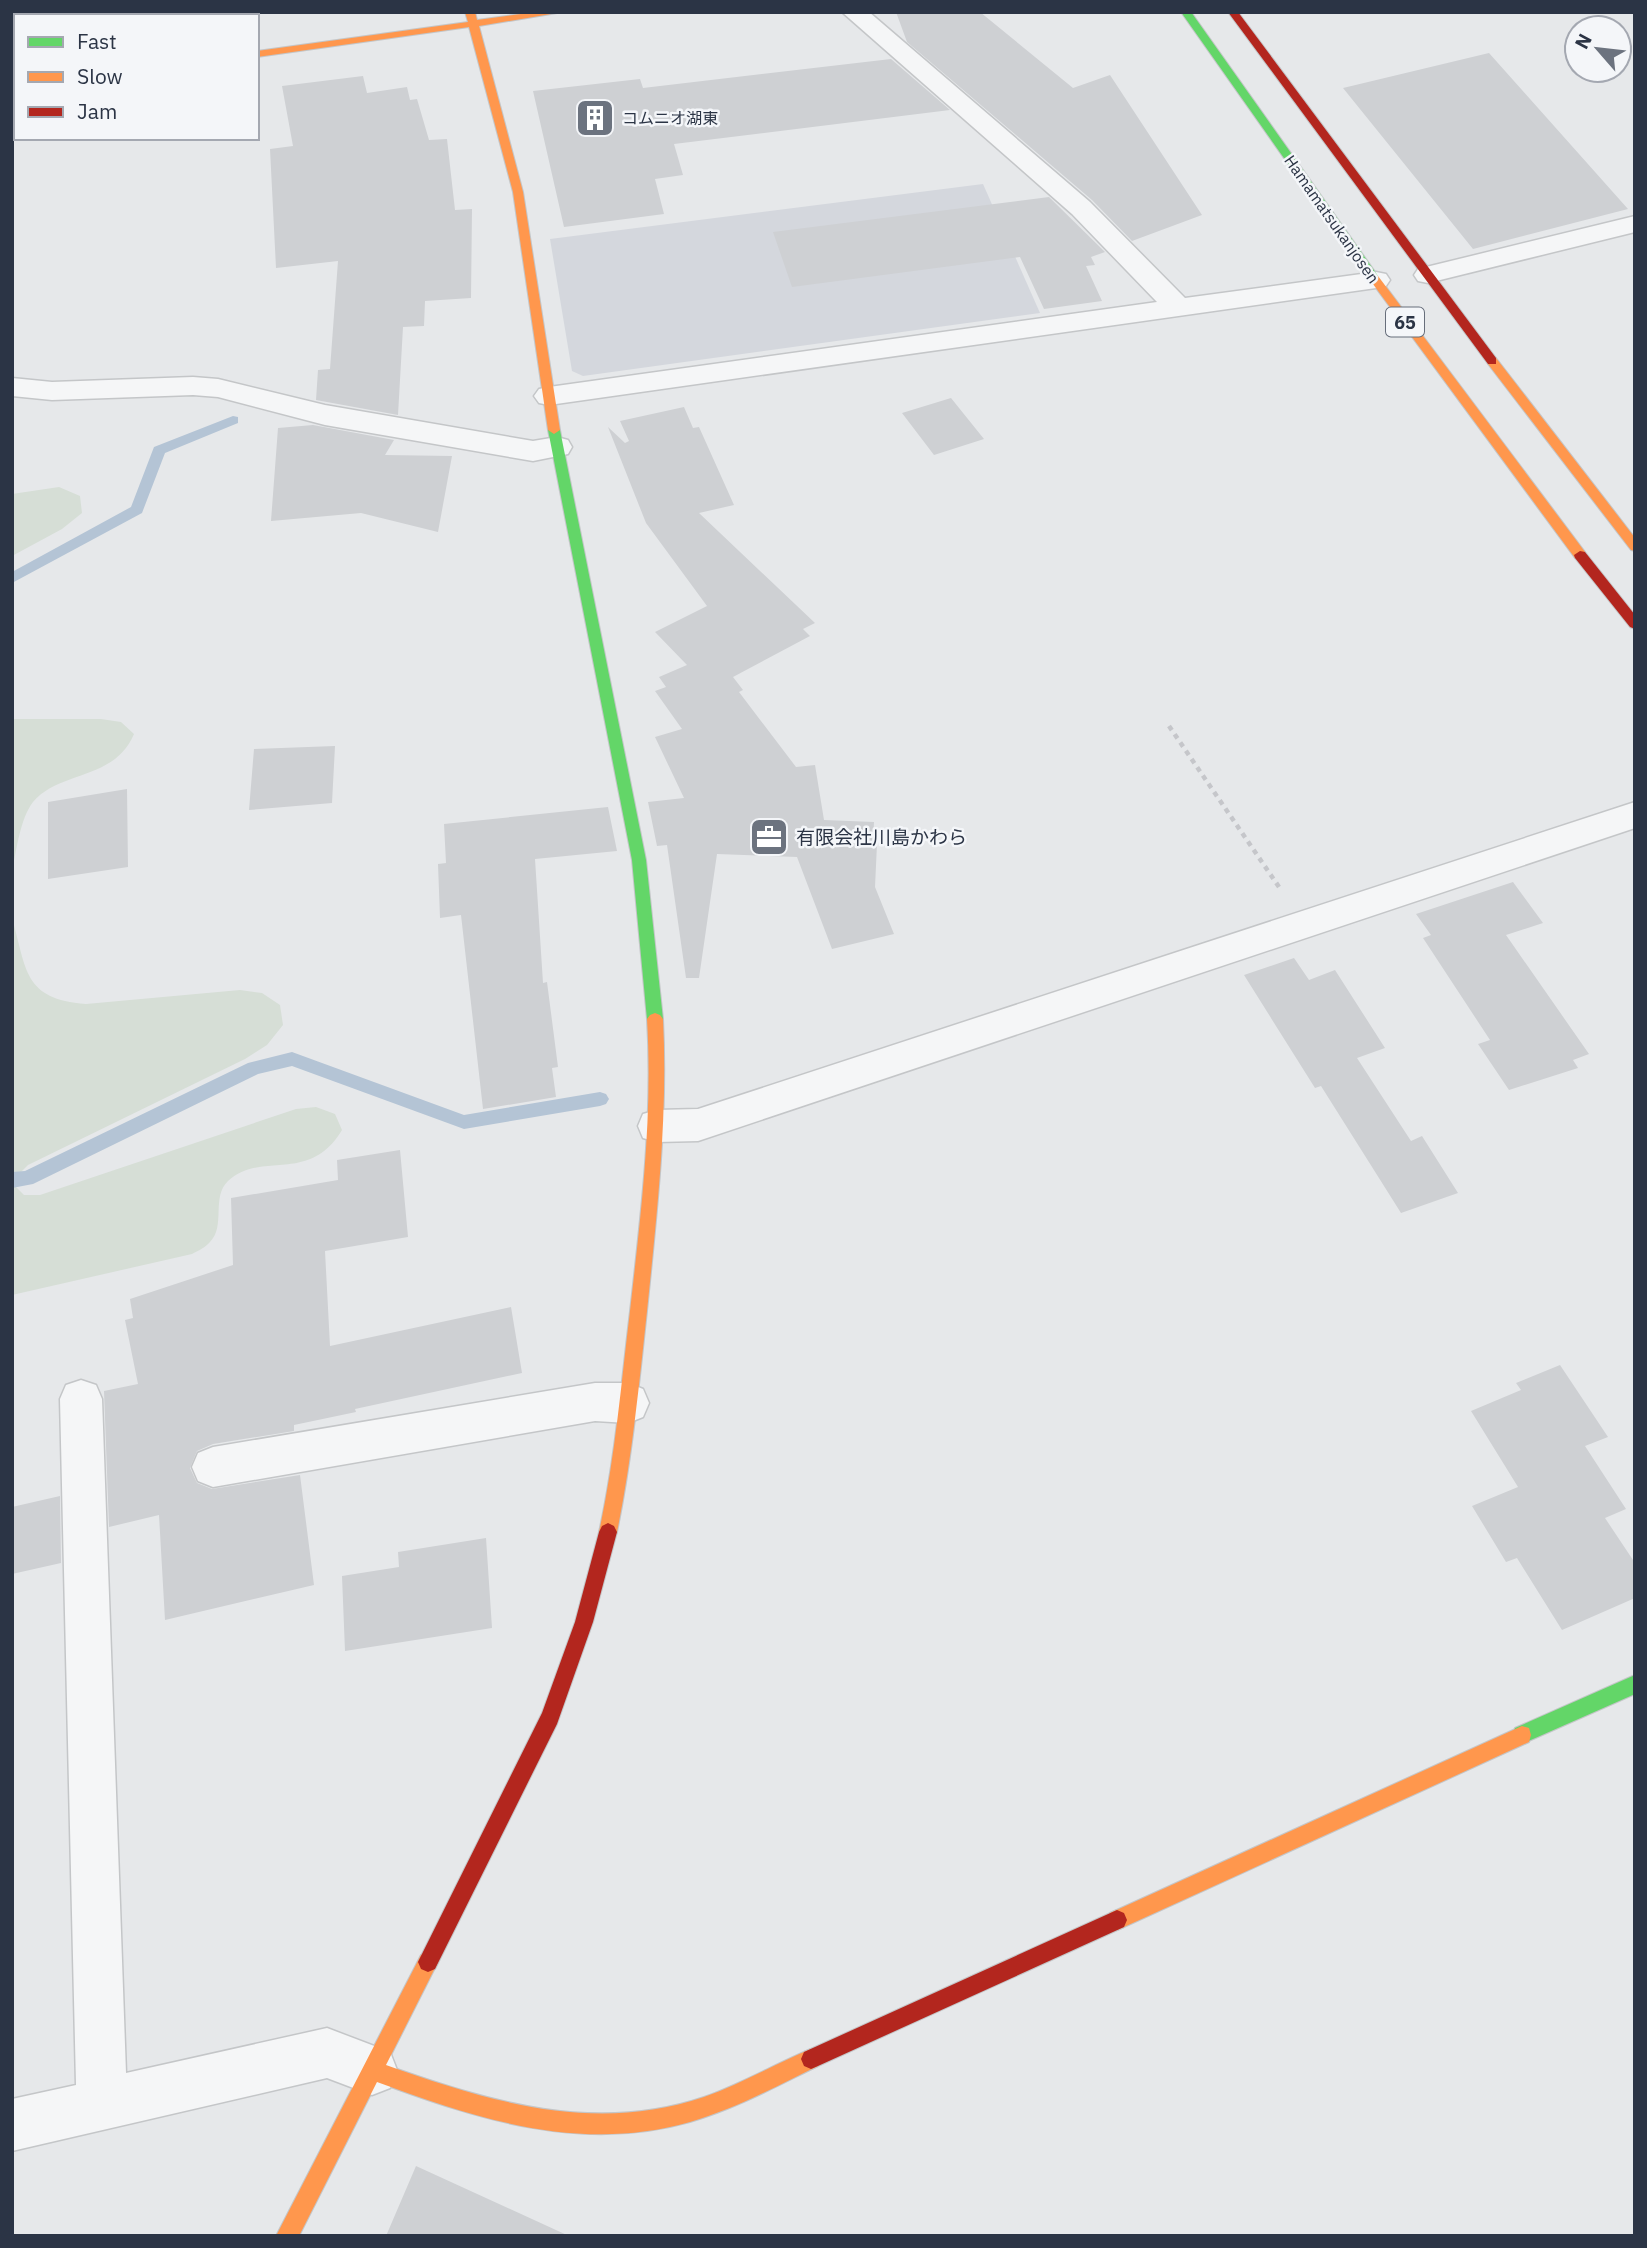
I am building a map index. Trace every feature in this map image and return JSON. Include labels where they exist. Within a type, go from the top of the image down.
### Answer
[{"type":"street","points":[[259,54],[472,18],[558,12]]},
{"type":"street","points":[[855,12],[1081,208],[1180,309]]},
{"type":"street","name":"Hamamatsukanjosen","points":[[1185,12],[1501,455],[1635,624]]},
{"type":"street","name":"65","points":[[1233,12],[1427,275],[1635,547]]},
{"type":"street","points":[[287,2236],[505,1814],[550,1717],[584,1622],[609,1529],[628,1403],[657,1126],[659,1067],[651,960],[639,860],[557,447],[518,192],[472,18]]},
{"type":"street","points":[[1427,275],[1473,266],[1635,224]]},
{"type":"street","points":[[549,396],[1376,280]]},
{"type":"street","points":[[12,387],[52,391],[193,386],[218,388],[325,415],[533,451],[557,447]]},
{"type":"street","points":[[657,1126],[698,1125],[1635,816]]},
{"type":"street","points":[[81,1399],[102,2104]]},
{"type":"street","points":[[213,1467],[595,1402],[628,1403]]},
{"type":"street","points":[[12,2125],[327,2053],[468,2105],[540,2123],[615,2126],[689,2112],[799,2065],[1635,1684]]},
{"type":"path","points":[[1169,726],[1304,925]]},
{"type":"shaded area","points":[[983,184],[1040,313],[583,376],[572,371],[550,239]]},
{"type":"shaded area","points":[[59,487],[80,496],[82,513],[62,529],[12,556],[12,494]]},
{"type":"shaded area","points":[[12,719],[101,719],[121,722],[134,734],[114,760],[57,784],[33,802],[22,825],[12,870]]},
{"type":"shaded area","points":[[12,918],[25,967],[31,979],[50,996],[86,1004],[240,990],[262,993],[280,1005],[283,1025],[267,1045],[245,1059],[28,1165],[18,1175],[16,1187],[24,1195],[40,1195],[296,1109],[316,1107],[335,1114],[342,1130],[329,1147],[315,1157],[241,1172],[228,1181],[220,1195],[215,1235],[206,1246],[192,1254],[12,1295]]},
{"type":"building","points":[[896,12],[980,12],[1073,88],[1110,75],[1202,215],[1132,241],[1092,200],[907,42]]},
{"type":"building","points":[[1489,53],[1628,209],[1473,249],[1343,88]]},
{"type":"building","points":[[891,59],[950,110],[674,144],[683,175],[655,179],[664,214],[564,227],[533,91],[640,79],[643,88]]},
{"type":"building","points":[[363,76],[367,93],[407,87],[410,100],[417,99],[429,140],[447,139],[455,210],[472,209],[471,298],[425,301],[424,326],[403,327],[398,415],[316,400],[318,370],[330,369],[338,261],[276,268],[270,149],[293,146],[282,86]]},
{"type":"building","points":[[1049,197],[1105,252],[1091,257],[1095,265],[1086,266],[1102,301],[1044,309],[1020,257],[792,287],[773,232]]},
{"type":"building","points":[[951,398],[984,439],[934,455],[902,413]]},
{"type":"building","points":[[684,407],[693,428],[699,427],[734,505],[699,513],[815,623],[803,629],[810,636],[733,677],[743,690],[739,692],[796,767],[815,765],[824,820],[874,822],[873,844],[877,844],[875,887],[894,934],[832,949],[797,857],[717,854],[699,978],[686,978],[667,845],[657,846],[648,802],[684,798],[655,737],[682,729],[655,691],[666,687],[659,677],[687,665],[655,632],[707,606],[646,523],[608,427],[625,443],[629,441],[620,421]]},
{"type":"building","points":[[313,425],[394,440],[385,455],[452,456],[438,532],[361,513],[271,521],[278,428]]},
{"type":"building","points":[[335,746],[332,803],[249,810],[254,749]]},
{"type":"building","points":[[127,789],[128,867],[48,879],[48,802]]},
{"type":"building","points":[[608,807],[617,851],[535,859],[543,983],[547,982],[558,1067],[552,1068],[556,1097],[483,1109],[461,915],[440,918],[438,864],[446,863],[444,824]]},
{"type":"building","points":[[1513,882],[1543,923],[1506,935],[1589,1054],[1573,1060],[1578,1068],[1509,1090],[1478,1044],[1490,1040],[1423,938],[1431,935],[1416,914]]},
{"type":"building","points":[[1294,958],[1309,980],[1335,970],[1385,1048],[1357,1058],[1411,1141],[1422,1136],[1458,1193],[1401,1213],[1321,1086],[1315,1088],[1244,975]]},
{"type":"building","points":[[400,1150],[408,1237],[325,1251],[330,1346],[511,1307],[522,1373],[355,1409],[356,1412],[294,1425],[294,1431],[213,1444],[197,1451],[190,1468],[197,1483],[212,1489],[300,1475],[314,1585],[165,1620],[159,1515],[109,1527],[104,1391],[138,1384],[125,1320],[133,1318],[130,1299],[233,1265],[231,1198],[338,1180],[337,1160]]},
{"type":"building","points":[[1560,1365],[1608,1437],[1585,1446],[1626,1509],[1605,1518],[1635,1563],[1635,1598],[1562,1630],[1517,1558],[1506,1562],[1472,1506],[1518,1487],[1471,1411],[1521,1390],[1516,1383]]},
{"type":"building","points":[[60,1496],[61,1563],[12,1574],[12,1507]]},
{"type":"building","points":[[486,1538],[492,1628],[345,1651],[342,1576],[399,1567],[398,1552]]},
{"type":"building","points":[[416,2166],[569,2236],[386,2236]]},
{"type":"waterway","points":[[12,578],[137,510],[159,450],[233,420]]},
{"type":"waterway","points":[[12,1180],[27,1179],[254,1068],[292,1059],[464,1122],[600,1099]]},
{"type":"traffic: fast","points":[[1186,12],[1374,278]]},
{"type":"traffic: fast","points":[[554,430],[639,860],[655,1019]]},
{"type":"traffic: fast","points":[[1522,1735],[1635,1684]]},
{"type":"traffic: slow","points":[[470,12],[518,192],[554,430]]},
{"type":"traffic: slow","points":[[259,54],[558,12]]},
{"type":"traffic: slow","points":[[1374,278],[1580,555]]},
{"type":"traffic: slow","points":[[1492,361],[1635,547]]},
{"type":"traffic: slow","points":[[608,1532],[623,1448],[651,1198],[657,1091],[655,1019]]},
{"type":"traffic: slow","points":[[1117,1920],[1522,1735]]},
{"type":"traffic: slow","points":[[287,2236],[428,1962]]},
{"type":"traffic: slow","points":[[372,2070],[450,2098],[527,2118],[566,2124],[606,2125],[646,2122],[705,2107],[811,2059]]},
{"type":"traffic: jam","points":[[1233,12],[1492,361]]},
{"type":"traffic: jam","points":[[1580,555],[1635,624]]},
{"type":"traffic: jam","points":[[428,1962],[550,1717],[584,1622],[608,1532]]},
{"type":"traffic: jam","points":[[811,2059],[1117,1920]]},
{"type":"place","name":"コムニオ湖東","points":[[595,118]]},
{"type":"place","name":"有限会社川島かわら","points":[[769,837]]}]
